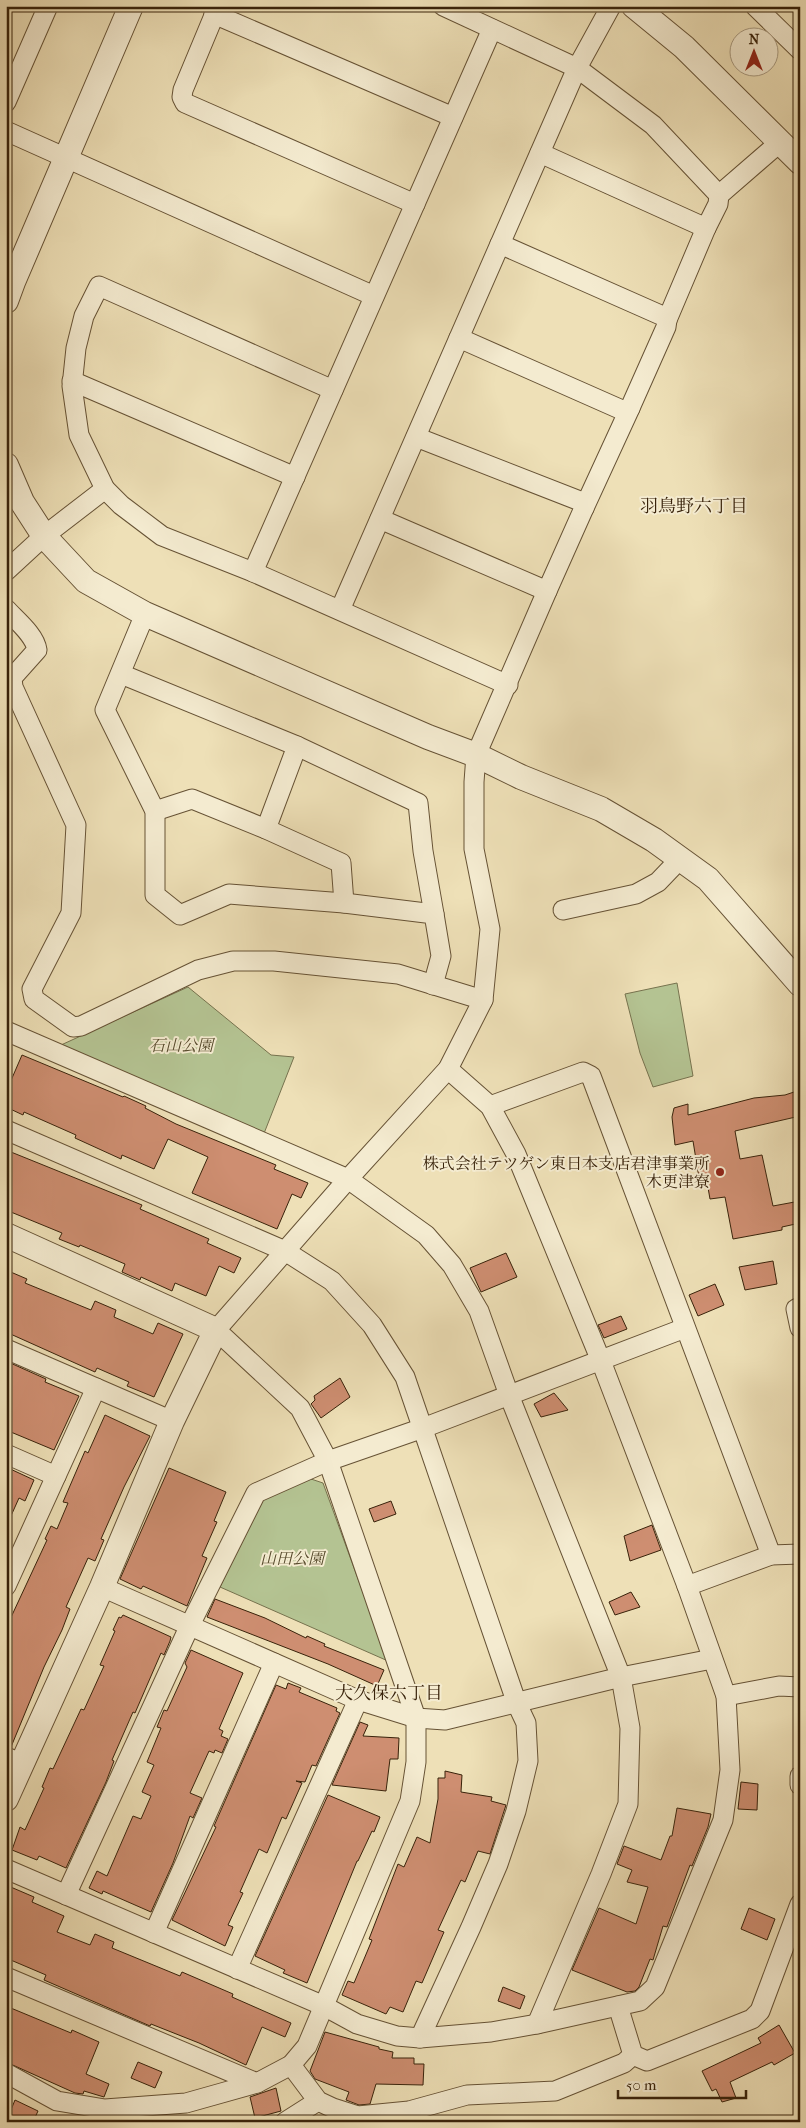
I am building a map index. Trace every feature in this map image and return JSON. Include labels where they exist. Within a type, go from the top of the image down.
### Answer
[{"type":"street","points":[[6,102],[48,6]]},
{"type":"street","points":[[6,301],[131,6]]},
{"type":"street","points":[[443,6],[577,68],[653,125],[719,195]]},
{"type":"street","points":[[340,610],[577,68],[611,6]]},
{"type":"street","points":[[634,6],[684,47],[800,162]]},
{"type":"street","points":[[755,6],[800,50]]},
{"type":"street","points":[[415,204],[184,103],[182,97],[183,90],[216,10],[453,116]]},
{"type":"street","points":[[253,572],[492,28]]},
{"type":"street","points":[[6,131],[374,296]]},
{"type":"street","points":[[6,1799],[14,1761],[102,1587],[172,1421],[216,1330],[348,1178],[448,1069],[483,1000],[490,929],[474,849],[476,755],[584,508],[666,327],[667,320],[718,204],[719,195],[779,143]]},
{"type":"street","points":[[540,153],[706,228]]},
{"type":"street","points":[[500,244],[665,317],[667,320]]},
{"type":"street","points":[[333,390],[99,286],[84,316],[76,348],[72,381],[78,435],[105,489],[120,505],[162,536],[253,572],[508,685]]},
{"type":"street","points":[[459,338],[622,410],[630,408]]},
{"type":"street","points":[[72,381],[295,477]]},
{"type":"street","points":[[416,437],[580,501],[584,508]]},
{"type":"street","points":[[6,465],[22,502],[44,536],[86,581],[145,614],[428,737],[476,755],[521,778],[601,809],[654,840],[708,879],[800,984]]},
{"type":"street","points":[[6,571],[44,536],[105,489]]},
{"type":"street","points":[[380,519],[548,591]]},
{"type":"street","points":[[6,609],[36,644],[37,650],[12,678],[13,687],[76,825],[71,913],[32,989],[34,998],[73,1027],[81,1026],[198,970],[232,961],[274,961],[398,974],[483,1000]]},
{"type":"street","points":[[145,614],[122,674],[105,710],[155,811],[155,896],[180,915],[229,894],[344,903],[434,914]]},
{"type":"street","points":[[122,674],[298,746],[418,803],[423,851],[441,956],[433,985]]},
{"type":"street","points":[[266,829],[298,746]]},
{"type":"street","points":[[155,811],[192,799],[266,829],[341,863],[344,903]]},
{"type":"street","points":[[563,910],[636,894],[658,882],[680,859]]},
{"type":"street","points":[[6,1031],[348,1178],[426,1235],[452,1265],[479,1311],[620,1677],[630,1728],[628,1804],[601,1874],[537,2024]]},
{"type":"street","points":[[6,1869],[324,2006],[357,2024],[397,2036],[420,2038],[491,2032],[537,2024],[640,2001],[655,1987],[723,1820],[730,1770],[726,1696],[687,1586],[601,1360],[516,1154],[490,1106],[448,1069]]},
{"type":"street","points":[[490,1106],[583,1072],[591,1076],[684,1328],[771,1555]]},
{"type":"street","points":[[6,1130],[285,1251],[332,1281],[372,1325],[405,1377],[517,1704],[526,1723],[528,1761],[516,1811],[498,1864],[471,1928],[420,2038]]},
{"type":"street","points":[[6,1235],[216,1330],[300,1408],[328,1461],[416,1718],[416,1762],[410,1801],[306,2046],[291,2065],[257,2083],[186,2103],[105,2110],[58,2101],[6,2074]]},
{"type":"street","points":[[800,1307],[796,1309],[800,1328]]},
{"type":"street","points":[[66,1895],[190,1626],[256,1493],[328,1461],[423,1428],[684,1328]]},
{"type":"street","points":[[6,1349],[172,1421]]},
{"type":"street","points":[[6,1586],[13,1552],[56,1476],[96,1388]]},
{"type":"street","points":[[6,1454],[56,1476]]},
{"type":"street","points":[[687,1586],[771,1555],[800,1554]]},
{"type":"street","points":[[102,1587],[358,1700],[416,1718],[445,1720],[517,1704],[620,1677],[712,1659]]},
{"type":"street","points":[[154,1933],[274,1662]]},
{"type":"street","points":[[726,1696],[779,1686],[800,1687]]},
{"type":"street","points":[[237,1969],[358,1700]]},
{"type":"street","points":[[800,1776],[800,1785]]},
{"type":"street","points":[[618,2006],[633,2055],[647,2061],[752,2020],[760,2011],[800,1904]]},
{"type":"street","points":[[6,1977],[257,2083]]},
{"type":"street","points":[[291,2065],[318,2101],[358,2116],[409,2111],[467,2095],[555,2091],[624,2062],[633,2055]]},
{"type":"street","points":[[285,2122],[318,2101]]},
{"type":"green space","points":[[677,983],[693,1076],[653,1087],[640,1053],[625,994]]},
{"type":"green space","name":"石山公園","points":[[188,987],[271,1055],[294,1057],[263,1136],[61,1045]]},
{"type":"green space","name":"山田公園","points":[[311,1479],[323,1483],[388,1661],[220,1587],[257,1500]]},
{"type":"building","points":[[22,1055],[124,1096],[146,1106],[145,1108],[176,1124],[276,1165],[274,1169],[308,1183],[301,1198],[292,1194],[277,1229],[192,1193],[208,1157],[168,1139],[154,1169],[122,1155],[121,1159],[75,1138],[76,1135],[24,1112],[23,1115],[6,1107],[6,1092]]},
{"type":"building","points":[[800,1090],[800,1116],[735,1131],[740,1159],[762,1155],[773,1206],[800,1201],[800,1223],[782,1227],[782,1230],[733,1239],[725,1197],[710,1199],[707,1182],[700,1184],[693,1141],[675,1145],[672,1117],[674,1108],[688,1104],[688,1115],[754,1098],[785,1095]]},
{"type":"building","points":[[6,1150],[142,1205],[140,1209],[209,1239],[207,1243],[241,1258],[234,1273],[219,1266],[206,1296],[175,1283],[172,1291],[141,1277],[140,1280],[122,1272],[125,1264],[80,1245],[79,1247],[59,1239],[62,1233],[6,1210]]},
{"type":"building","points":[[506,1253],[517,1277],[481,1292],[470,1268]]},
{"type":"building","points":[[773,1261],[777,1284],[745,1290],[739,1267]]},
{"type":"building","points":[[6,1270],[27,1279],[25,1283],[91,1310],[95,1301],[116,1310],[114,1317],[153,1334],[158,1323],[183,1334],[154,1397],[127,1386],[129,1382],[97,1368],[95,1372],[6,1332]]},
{"type":"building","points":[[715,1284],[724,1305],[698,1316],[689,1295]]},
{"type":"building","points":[[621,1316],[627,1329],[604,1338],[598,1325]]},
{"type":"building","points":[[6,1361],[46,1379],[45,1382],[79,1396],[54,1450],[6,1430]]},
{"type":"building","points":[[340,1378],[350,1397],[321,1418],[311,1404],[315,1400],[314,1396]]},
{"type":"building","points":[[554,1393],[568,1410],[541,1417],[534,1404]]},
{"type":"building","points":[[105,1415],[150,1436],[124,1487],[101,1539],[104,1540],[95,1561],[88,1558],[66,1607],[70,1609],[62,1630],[44,1667],[11,1747],[6,1746],[6,1628],[47,1540],[45,1539],[51,1526],[57,1529],[68,1503],[63,1502],[85,1451],[88,1453]]},
{"type":"building","points":[[6,1467],[34,1480],[25,1501],[19,1498],[6,1527]]},
{"type":"building","points":[[169,1468],[226,1492],[214,1521],[217,1522],[202,1556],[207,1558],[187,1606],[143,1586],[141,1589],[120,1579]]},
{"type":"building","points":[[391,1501],[396,1514],[374,1522],[369,1509]]},
{"type":"building","points":[[652,1525],[661,1550],[630,1561],[624,1536]]},
{"type":"building","points":[[631,1592],[640,1607],[615,1615],[609,1602]]},
{"type":"building","points":[[215,1599],[265,1618],[306,1638],[307,1636],[325,1644],[324,1646],[384,1670],[377,1686],[328,1664],[207,1617]]},
{"type":"building","points":[[123,1615],[171,1637],[164,1655],[161,1653],[135,1713],[133,1712],[112,1760],[114,1761],[106,1782],[66,1868],[39,1856],[37,1860],[12,1850],[20,1827],[25,1830],[44,1788],[42,1787],[50,1768],[53,1769],[81,1709],[84,1710],[104,1666],[100,1665],[115,1631],[113,1630],[119,1617],[121,1618]]},
{"type":"building","points":[[191,1650],[243,1673],[219,1729],[223,1731],[221,1736],[228,1739],[222,1753],[215,1750],[214,1753],[209,1751],[190,1793],[202,1798],[193,1818],[190,1816],[173,1863],[151,1912],[103,1891],[102,1894],[89,1888],[97,1871],[107,1876],[133,1816],[141,1819],[151,1796],[142,1792],[154,1765],[147,1762],[161,1728],[157,1727],[164,1710],[167,1711],[187,1667],[185,1663]]},
{"type":"building","points":[[288,1683],[301,1688],[299,1692],[337,1708],[336,1711],[340,1713],[316,1766],[312,1765],[305,1782],[296,1781],[302,1783],[286,1819],[282,1817],[267,1853],[259,1849],[240,1892],[243,1893],[228,1925],[233,1927],[225,1946],[172,1920],[216,1827],[214,1826],[276,1685],[286,1689]]},
{"type":"building","points":[[360,1722],[368,1725],[363,1736],[399,1738],[398,1759],[390,1759],[386,1791],[332,1785]]},
{"type":"building","points":[[445,1771],[462,1775],[461,1792],[492,1797],[491,1801],[506,1805],[490,1854],[478,1851],[465,1882],[461,1880],[438,1930],[444,1932],[422,1983],[416,1981],[403,2012],[390,2007],[386,2014],[342,1995],[348,1981],[354,1983],[372,1940],[369,1939],[398,1864],[404,1867],[417,1837],[430,1843],[438,1799],[438,1778],[445,1778]]},
{"type":"building","points":[[741,1782],[758,1784],[757,1810],[738,1809]]},
{"type":"building","points":[[328,1795],[380,1817],[374,1832],[372,1831],[357,1861],[307,1983],[283,1973],[285,1970],[255,1956]]},
{"type":"building","points":[[677,1808],[711,1814],[708,1827],[692,1866],[690,1865],[667,1927],[663,1926],[653,1960],[650,1959],[639,1987],[635,1991],[627,1992],[572,1970],[599,1908],[636,1924],[648,1887],[627,1882],[632,1870],[617,1864],[624,1846],[661,1860],[670,1836],[672,1836]]},
{"type":"building","points":[[6,1885],[34,1897],[32,1902],[64,1916],[57,1932],[90,1945],[95,1934],[114,1942],[112,1948],[180,1976],[182,1972],[233,1994],[232,1997],[291,2023],[285,2037],[262,2027],[246,2065],[199,2043],[151,2024],[150,2026],[44,1980],[46,1975],[6,1958]]},
{"type":"building","points":[[749,1908],[775,1919],[767,1940],[741,1929]]},
{"type":"building","points":[[503,1987],[525,1996],[520,2009],[498,2001]]},
{"type":"building","points":[[6,2006],[71,2033],[72,2030],[99,2042],[86,2074],[109,2084],[104,2097],[84,2091],[83,2094],[75,2093],[6,2062]]},
{"type":"building","points":[[779,2025],[795,2053],[774,2065],[772,2062],[730,2082],[736,2098],[722,2102],[716,2089],[712,2091],[702,2071],[761,2043],[758,2038]]},
{"type":"building","points":[[325,2032],[393,2052],[392,2058],[414,2058],[414,2064],[424,2064],[423,2085],[376,2084],[370,2104],[359,2105],[346,2100],[349,2092],[315,2079],[310,2071]]},
{"type":"building","points":[[138,2062],[162,2072],[155,2088],[131,2078]]},
{"type":"building","points":[[276,2088],[281,2111],[255,2118],[250,2097]]},
{"type":"building","points":[[15,2100],[38,2111],[33,2122],[6,2122]]},
{"type":"place","name":"株式会社テツゲン東日本支店君津事業所 木更津寮","points":[[720,1172]]},
{"type":"district","name":"羽鳥野六丁目","points":[[694,506]]},
{"type":"district","name":"大久保六丁目","points":[[389,1693]]}]
